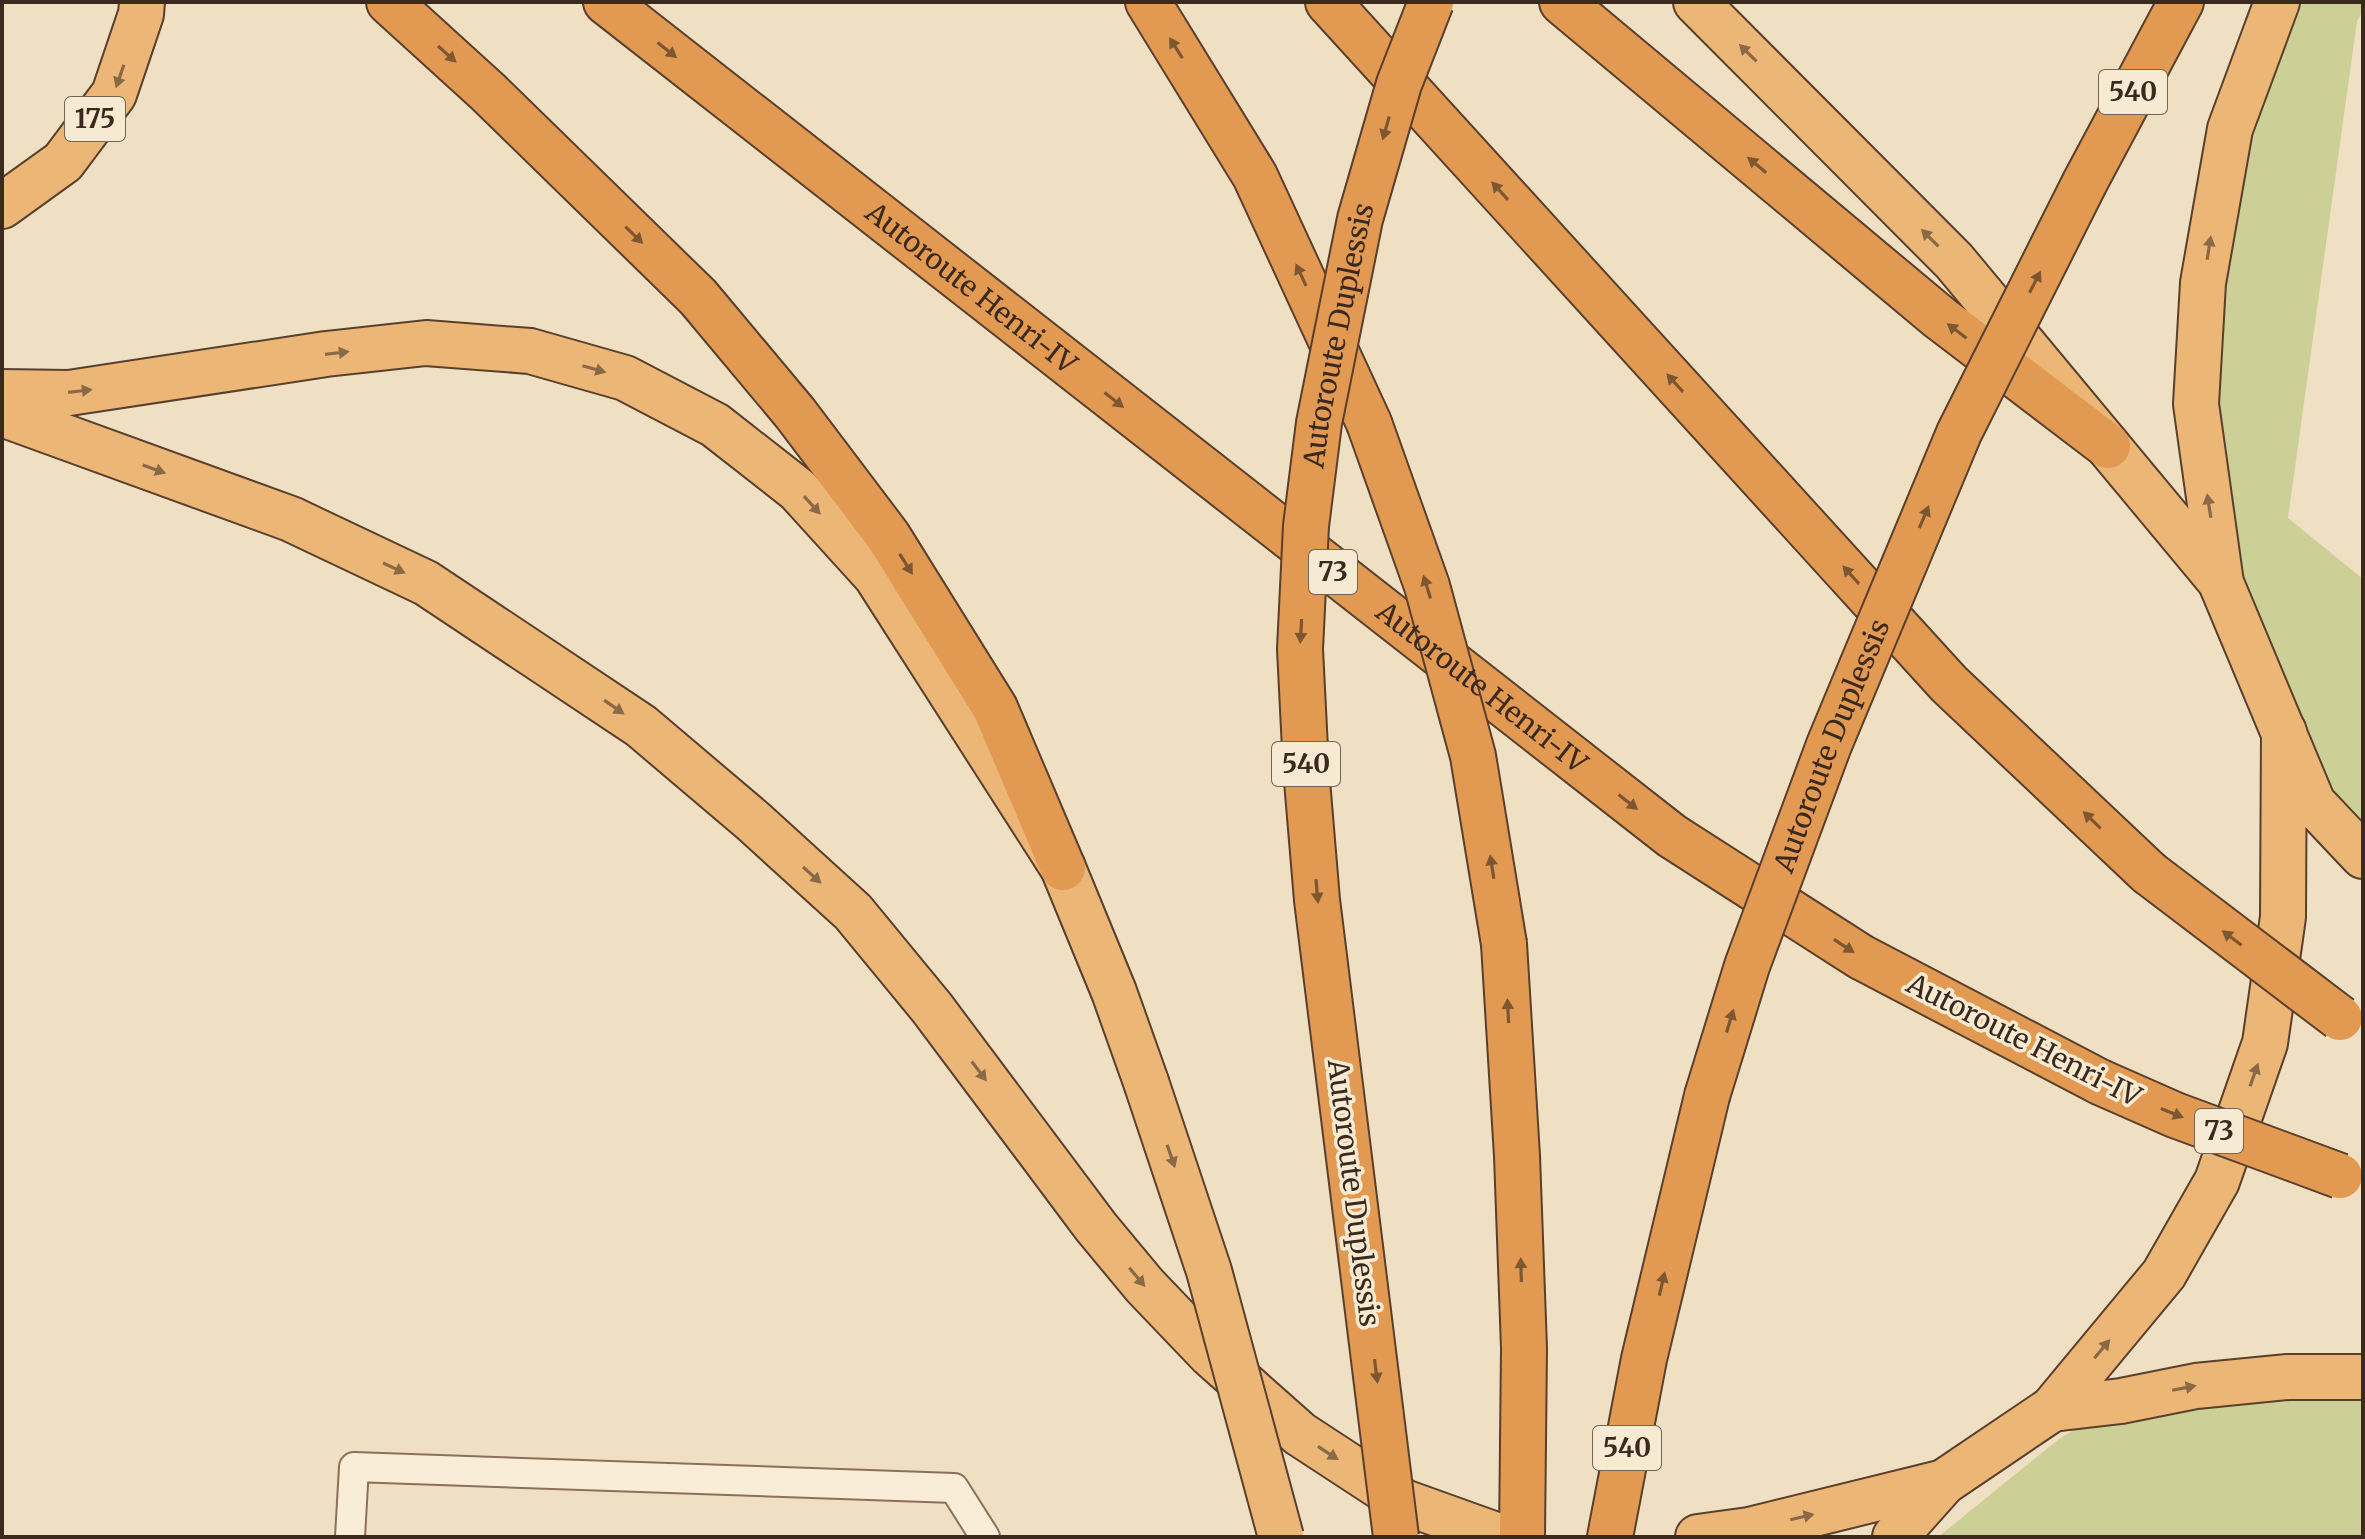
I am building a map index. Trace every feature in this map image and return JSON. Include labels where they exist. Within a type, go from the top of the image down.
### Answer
[{"type":"highway","name":"175","points":[[2,206],[63,162],[114,94],[141,14],[142,2]]},
{"type":"highway","points":[[389,2],[488,92],[698,297],[795,413],[888,536],[995,708],[1114,992],[1146,1082],[1209,1271],[1281,1537]]},
{"type":"highway","name":"Autoroute Henri-IV","points":[[606,2],[1672,836],[1861,957],[2100,1082],[2175,1115],[2352,1180]]},
{"type":"highway","points":[[1148,2],[1255,176],[1369,423],[1427,586],[1473,756],[1504,944],[1517,1156],[1524,1348],[1522,1537]]},
{"type":"highway","points":[[1328,2],[1949,684],[2149,873],[2351,1025]]},
{"type":"highway","name":"Autoroute Duplessis","points":[[1396,1537],[1317,900],[1300,649],[1306,526],[1319,423],[1360,219],[1399,84],[1431,2]]},
{"type":"highway","points":[[1562,2],[1940,318],[2108,446]]},
{"type":"highway","points":[[1696,2],[1954,261],[2221,583]]},
{"type":"highway","name":"Autoroute Duplessis","points":[[1610,1537],[1644,1359],[1707,1096],[1747,966],[1834,730],[1959,433],[2085,182],[2181,2]]},
{"type":"highway","points":[[2277,2],[2230,129],[2203,283],[2196,404],[2221,583],[2313,803],[2363,856]]},
{"type":"highway","points":[[2,392],[69,393],[326,354],[426,343],[530,351],[625,378],[715,425],[798,490],[866,565],[1063,868]]},
{"type":"highway","points":[[2,414],[291,519],[426,583],[641,726],[753,821],[853,912],[932,1008],[1096,1227],[1145,1286],[1210,1354],[1300,1434],[1404,1502],[1496,1535],[1514,1537]]},
{"type":"highway","points":[[1895,1537],[1944,1482],[2052,1409],[2164,1274],[2217,1181],[2265,1043],[2283,917],[2284,732]]},
{"type":"highway","points":[[2052,1409],[2121,1401],[2196,1386],[2288,1377],[2363,1377]]},
{"type":"highway","points":[[1698,1537],[1749,1530],[1944,1482]]},
{"type":"lane","points":[[350,1537],[354,1467],[954,1488],[985,1537]]},
{"type":"green space","points":[[2277,2],[2363,2],[2363,11],[2357,21],[2288,518],[2363,579],[2363,856],[2221,583],[2196,404]]},
{"type":"green space","points":[[2363,1377],[2363,1537],[1938,1537],[2059,1439],[2121,1401]]}]
